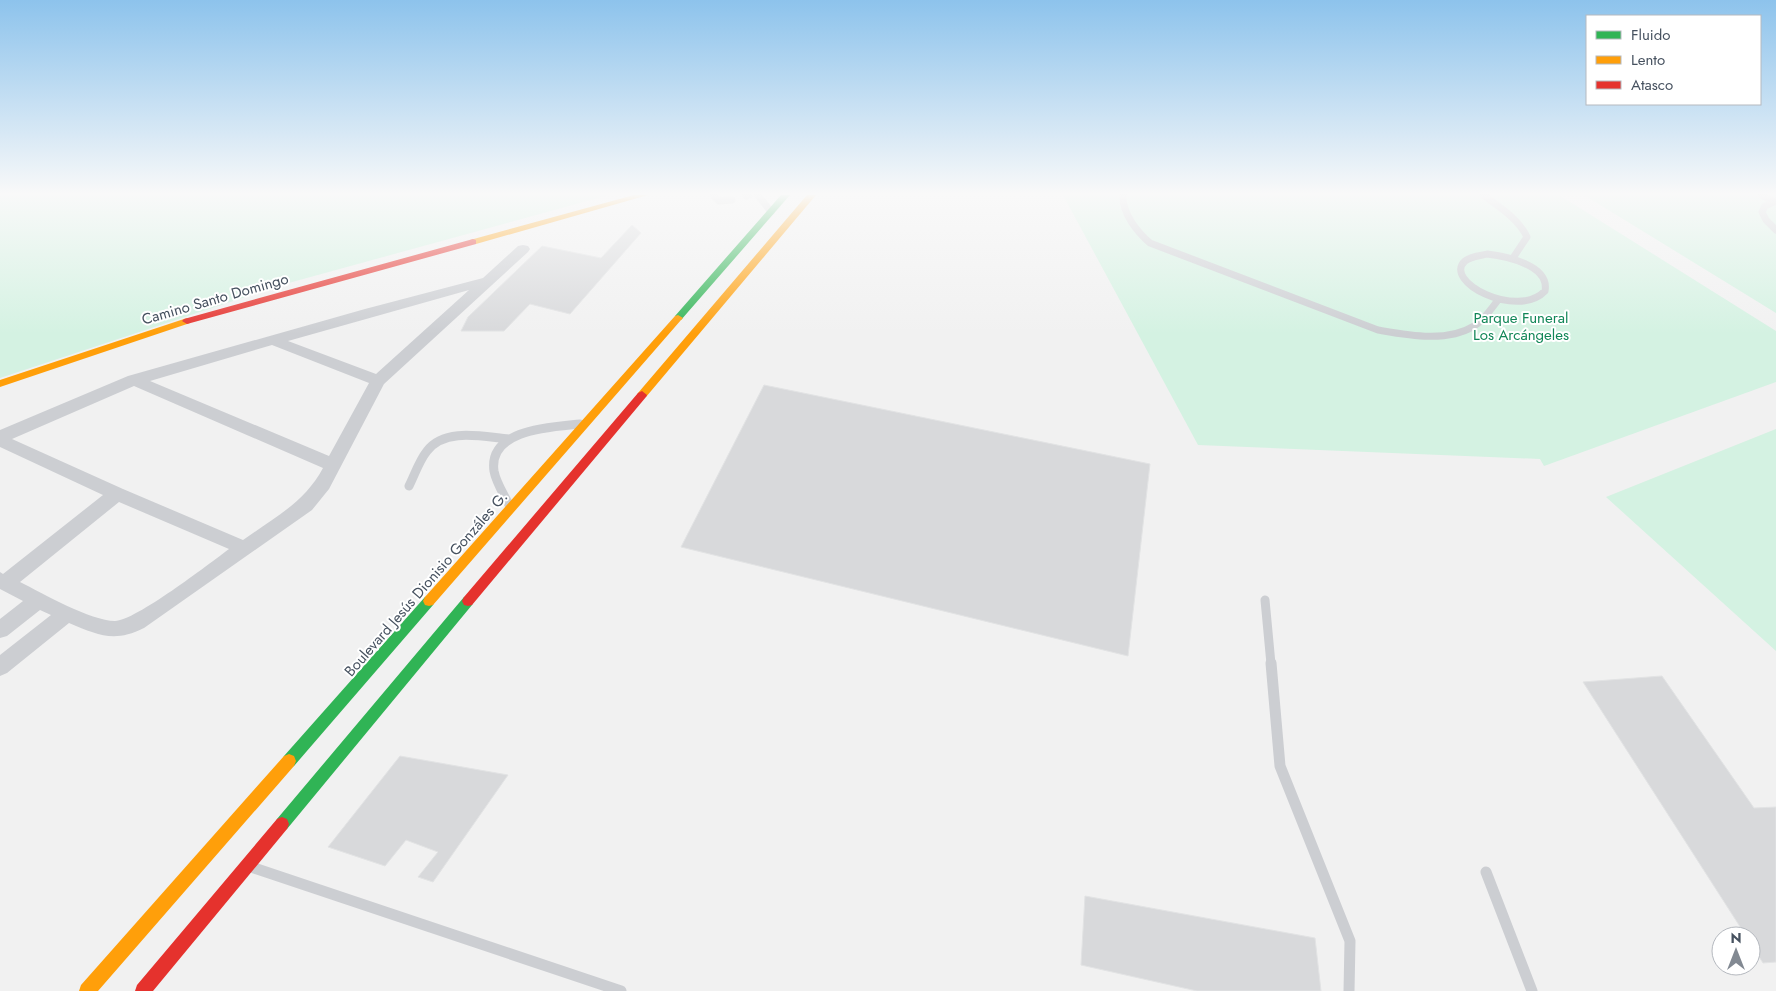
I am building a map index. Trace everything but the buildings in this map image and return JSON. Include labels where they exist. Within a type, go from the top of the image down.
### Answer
[{"type":"main road","name":"Camino Santo Domingo","points":[[0,384],[176,324],[476,241]]},
{"type":"main road","name":"Boulevard Jesús Dionisio Gonzáles G.","points":[[87,991],[745,241]]},
{"type":"main road","points":[[143,991],[530,527],[773,241]]},
{"type":"street","points":[[117,494],[2,582],[67,613],[107,629],[116,630],[129,626],[150,615],[306,505],[323,484],[378,381],[523,249]]},
{"type":"street","points":[[0,439],[81,401],[134,380],[486,281]]},
{"type":"street","points":[[272,340],[378,381]]},
{"type":"street","points":[[134,380],[333,465]]},
{"type":"street","points":[[0,439],[117,494],[244,548]]},
{"type":"street","points":[[0,630],[40,599]]},
{"type":"street","points":[[0,667],[67,613]]},
{"type":"lane","points":[[1147,241],[1378,330],[1396,334],[1445,334],[1464,330],[1477,325],[1498,300]]},
{"type":"lane","points":[[1513,258],[1524,241]]},
{"type":"lane","points":[[1482,254],[1513,258],[1538,272],[1544,280],[1546,288],[1543,295],[1534,300],[1522,302],[1498,300],[1470,285],[1462,277],[1460,270],[1462,263],[1467,258],[1482,254]]},
{"type":"lane","points":[[409,486],[431,446],[438,441],[452,436],[509,439],[540,430],[586,424]]},
{"type":"lane","points":[[509,439],[499,449],[495,457],[494,470],[511,510]]},
{"type":"lane","points":[[1265,600],[1280,766],[1350,942],[1349,991]]},
{"type":"lane","points":[[209,851],[621,991]]},
{"type":"lane","points":[[1486,872],[1532,991]]},
{"type":"green space","points":[[0,241],[441,241],[285,284],[0,378]]},
{"type":"green space","name":"Parque Funeral Los Arcángeles","points":[[1088,241],[1633,241],[1776,331],[1776,382],[1544,466],[1540,459],[1198,445]]},
{"type":"green space","points":[[1659,241],[1776,241],[1776,313]]},
{"type":"green space","points":[[1776,429],[1776,651],[1606,497]]},
{"type":"traffic: fast","points":[[678,318],[745,241]]},
{"type":"traffic: fast","points":[[289,761],[429,601]]},
{"type":"traffic: fast","points":[[282,824],[468,601]]},
{"type":"traffic: slow","points":[[642,395],[773,241]]},
{"type":"traffic: slow","points":[[429,601],[678,318]]},
{"type":"traffic: slow","points":[[0,384],[187,321]]},
{"type":"traffic: slow","points":[[87,991],[289,761]]},
{"type":"traffic: jam","points":[[187,321],[473,242]]},
{"type":"traffic: jam","points":[[468,601],[642,395]]},
{"type":"traffic: jam","points":[[143,991],[282,824]]}]
